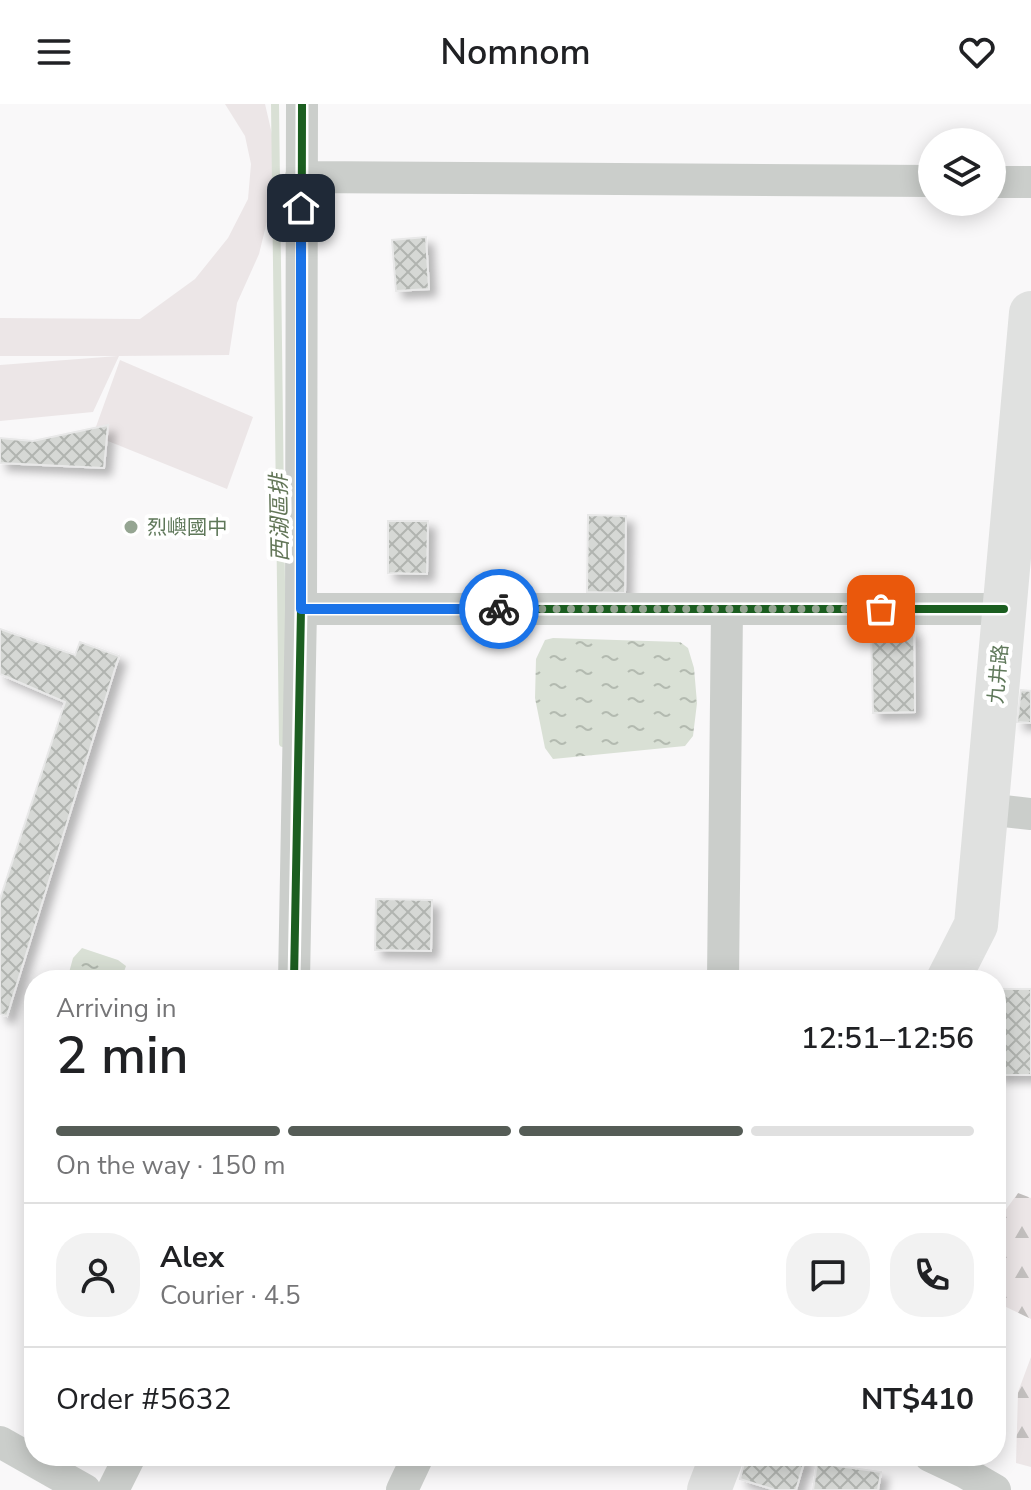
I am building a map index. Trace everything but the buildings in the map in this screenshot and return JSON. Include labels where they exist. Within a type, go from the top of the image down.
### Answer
[{"type":"main road","name":"九井路","points":[[953,970],[976,925],[1031,313]]},
{"type":"street","points":[[294,970],[301,609],[302,104]]},
{"type":"street","points":[[301,177],[918,181]]},
{"type":"street","points":[[1006,182],[1031,182]]},
{"type":"street","points":[[301,609],[1004,609]]},
{"type":"street","points":[[723,970],[727,609]]},
{"type":"street","points":[[986,809],[1031,814]]},
{"type":"street","points":[[0,1442],[24,1456]]},
{"type":"street","points":[[42,1466],[85,1490]]},
{"type":"street","points":[[113,1490],[125,1466]]},
{"type":"street","points":[[402,1490],[413,1466]]},
{"type":"street","points":[[943,1466],[963,1481],[995,1490]]},
{"type":"green space","points":[[225,104],[265,104],[278,160],[276,185],[259,254],[237,303],[229,355],[119,356],[93,412],[0,421],[0,365],[118,356],[0,356],[0,318],[140,319],[195,279],[228,238],[248,199],[251,164],[245,136]]},
{"type":"green space","points":[[120,360],[253,417],[227,489],[93,435]]},
{"type":"green space","points":[[1018,1193],[1031,1198],[1031,1319],[1006,1307],[1006,1209]]},
{"type":"green space","points":[[1031,1357],[1031,1467],[1016,1463],[1018,1392]]},
{"type":"water","points":[[545,640],[680,642],[688,648],[694,668],[697,703],[693,736],[685,746],[553,759],[545,748],[535,698],[536,659]]},
{"type":"water","points":[[82,948],[118,960],[126,966],[125,970],[70,970],[73,958]]},
{"type":"waterway","name":"西湖區排","points":[[275,104],[283,743]]},
{"type":"cycle path","points":[[294,970],[301,609],[302,104]]},
{"type":"cycle path","points":[[301,609],[1004,609]]},
{"type":"way so far","points":[[499,609],[881,609]]},
{"type":"place","name":"烈嶼國中","points":[[131,527]]},
{"type":"route","points":[[301,208],[301,609],[499,609]]}]
